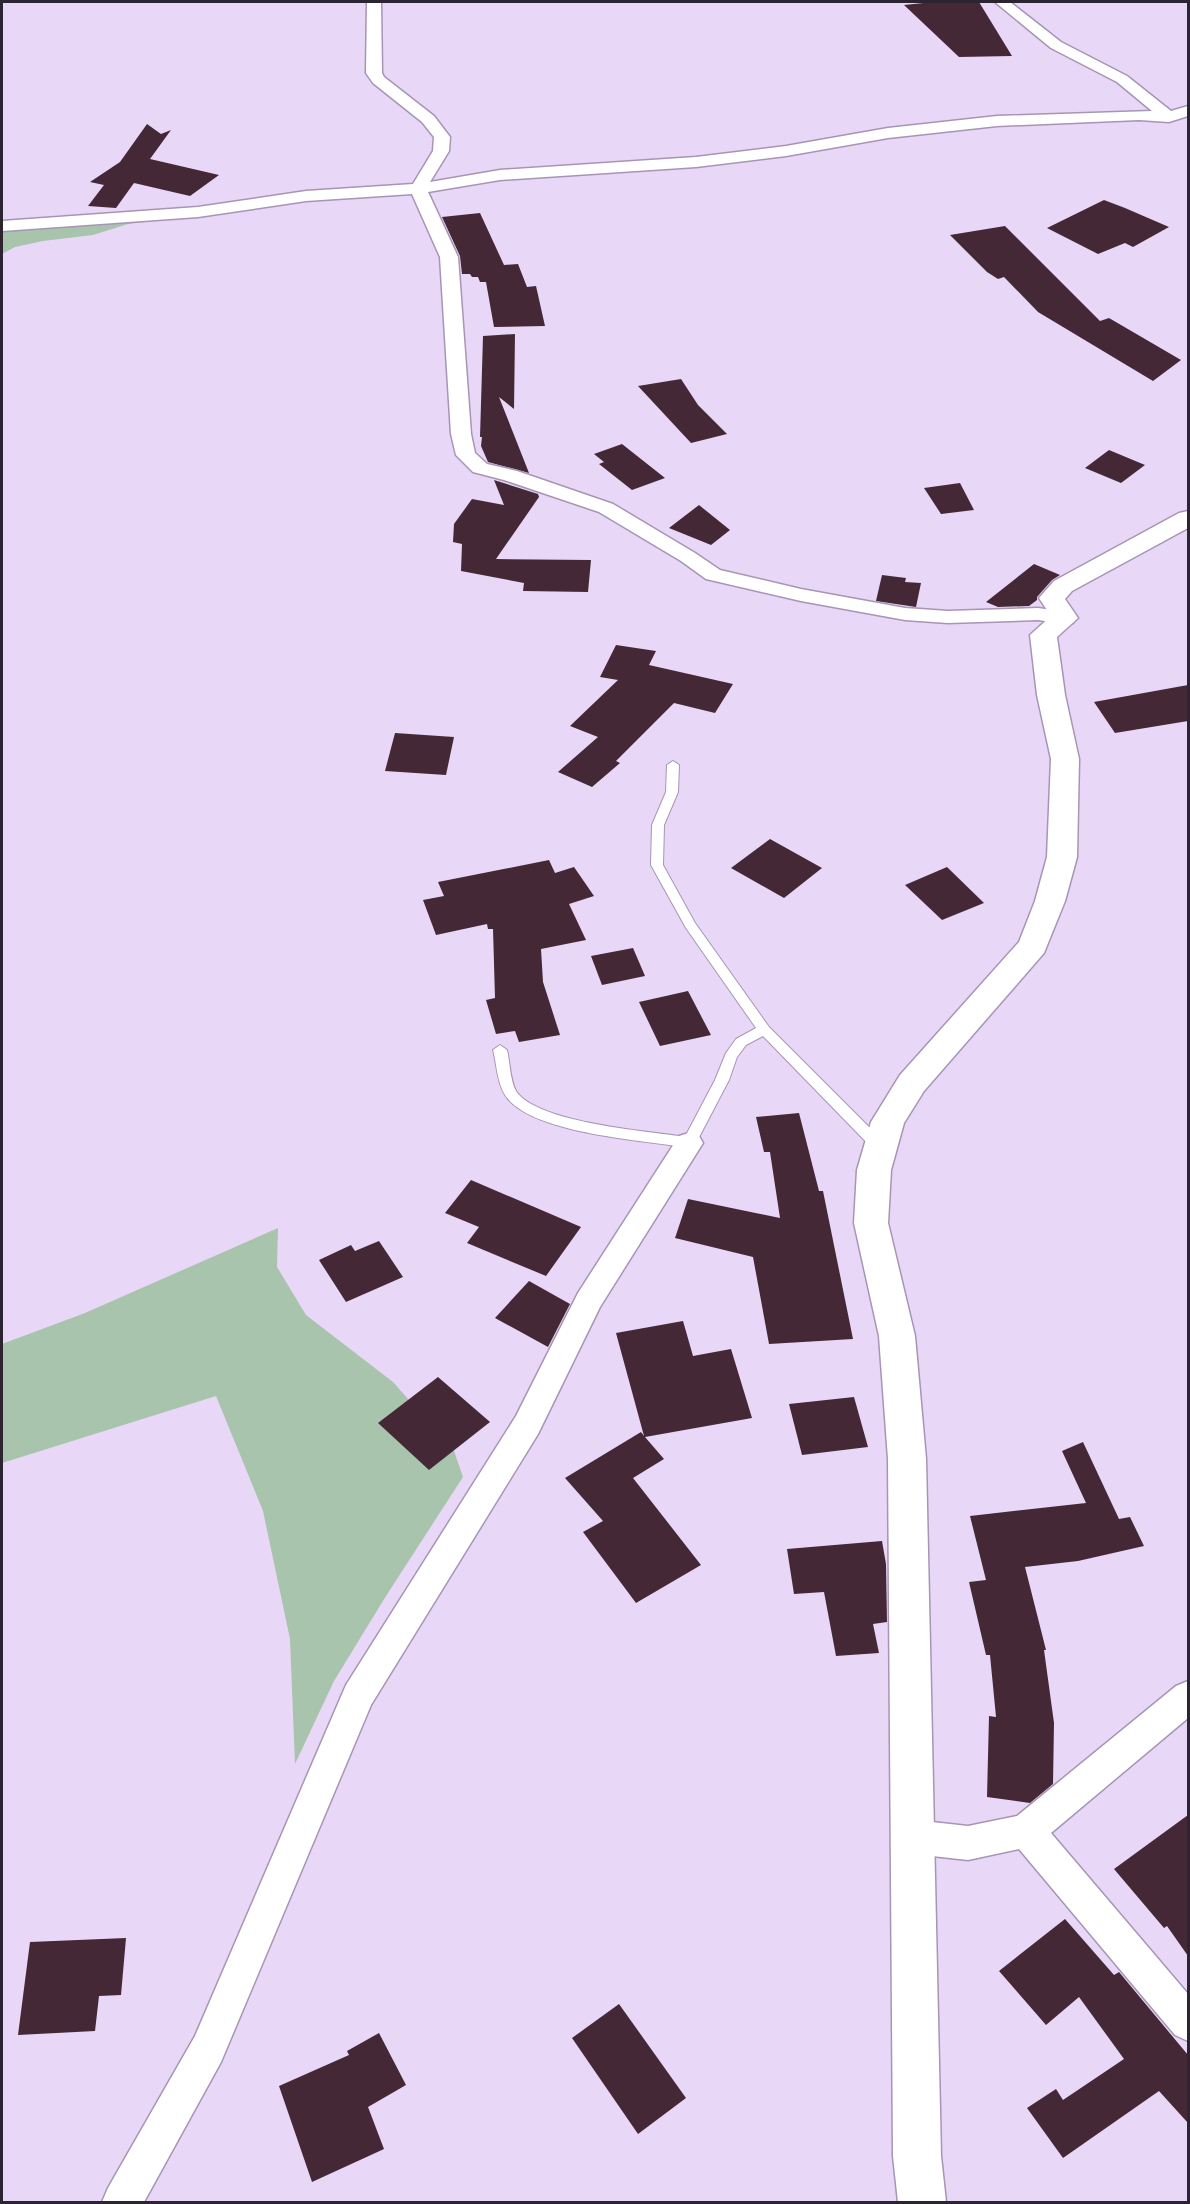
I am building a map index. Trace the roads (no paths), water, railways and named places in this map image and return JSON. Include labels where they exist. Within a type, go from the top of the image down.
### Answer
[{"type":"main road","points":[[922,2202],[917,2156],[907,1458],[897,1336],[871,1223],[874,1170],[888,1122],[912,1083],[1033,946],[1050,901],[1062,857],[1065,806],[1065,759],[1051,695],[1043,635],[1065,618],[1052,598],[1063,586],[1188,518]]},
{"type":"street","points":[[374,2],[374,73],[378,80],[428,119],[442,137],[441,151],[418,189]]},
{"type":"street","points":[[1002,2],[1056,45],[1122,79],[1169,117]]},
{"type":"street","points":[[2,225],[198,212],[306,196],[418,189],[500,175],[696,162],[786,151],[888,133],[997,121],[1139,115],[1169,117],[1188,111]]},
{"type":"street","points":[[418,189],[449,256],[461,434],[466,455],[480,468],[510,475],[606,508],[688,557],[713,575],[821,600],[905,614],[948,617],[1038,614],[1065,618]]},
{"type":"street","points":[[122,2202],[208,2049],[358,1696],[527,1425],[588,1301],[689,1143]]},
{"type":"street","points":[[914,1837],[968,1843],[1026,1831],[1188,1697]]},
{"type":"street","points":[[1026,1831],[1188,2022]]},
{"type":"lane","points":[[673,765],[672,792],[658,825],[657,865],[690,925],[764,1030],[881,1148]]},
{"type":"lane","points":[[500,1050],[512,1095],[537,1114],[579,1125],[689,1143],[722,1080],[731,1056],[741,1042],[764,1030]]}]
